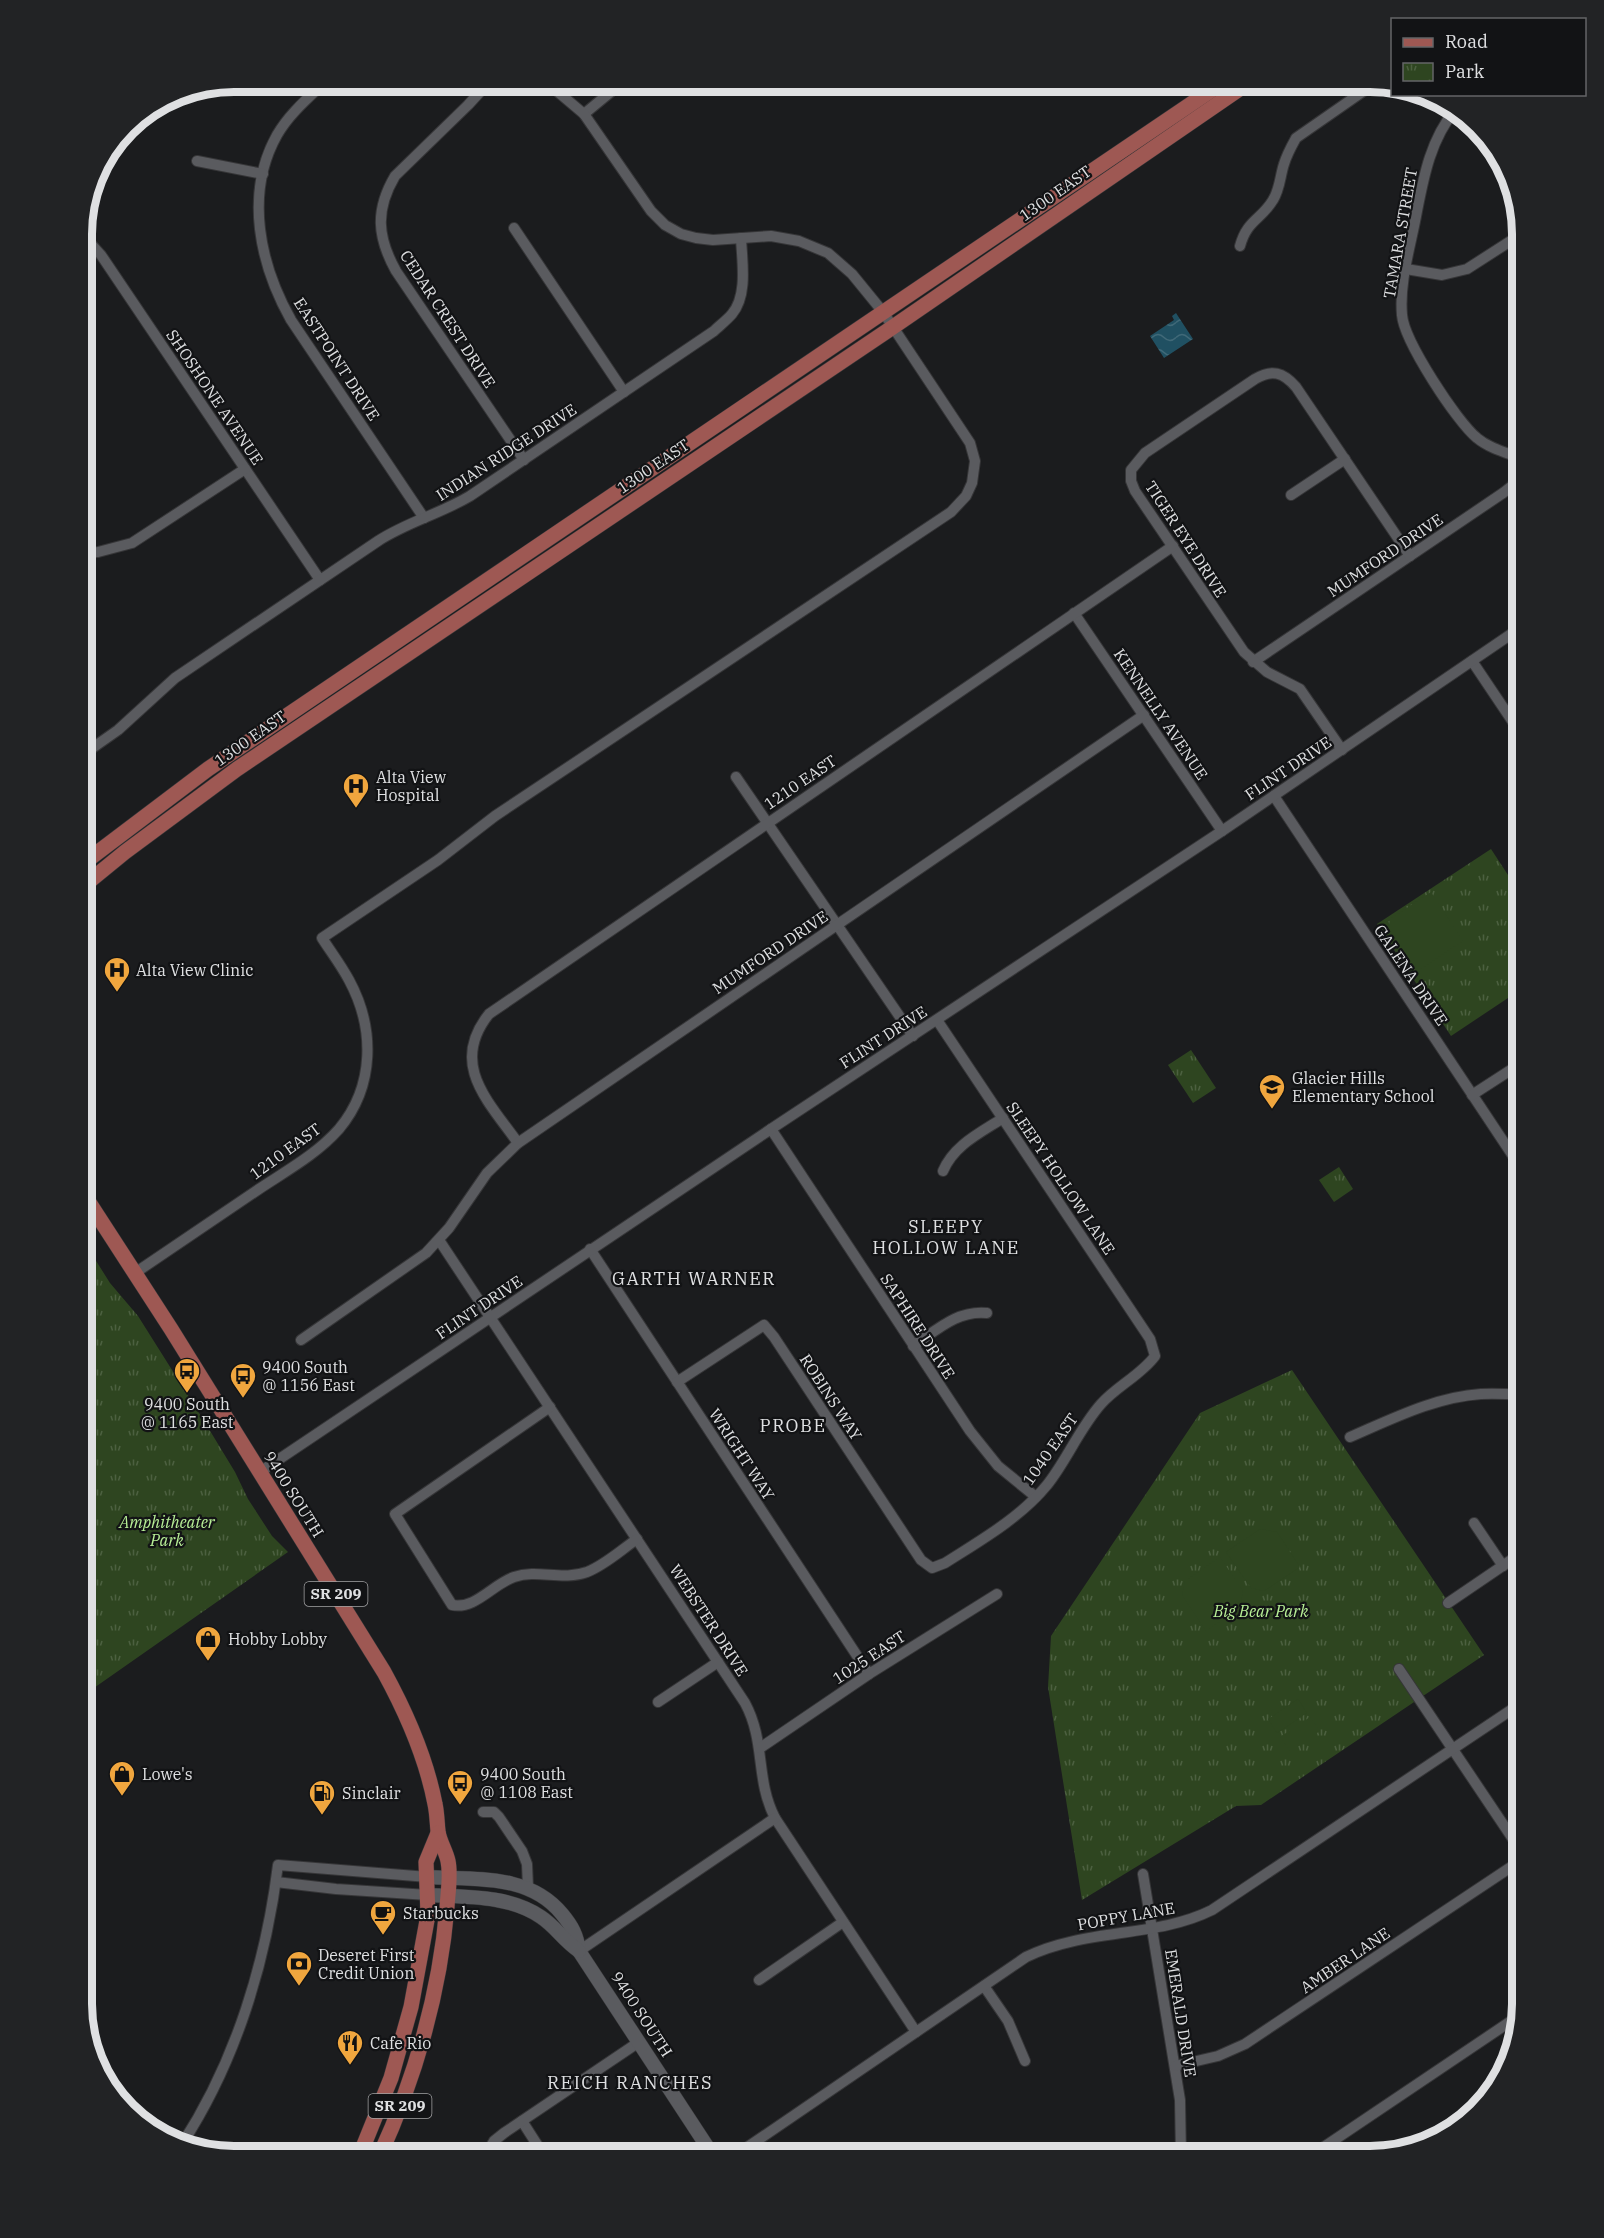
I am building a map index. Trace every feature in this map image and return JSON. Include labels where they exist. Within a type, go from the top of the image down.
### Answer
[{"type":"main road","name":"1300 EAST","points":[[92,857],[208,769],[1209,92]]},
{"type":"main road","name":"1300 EAST","points":[[92,879],[237,769],[893,327],[1235,92]]},
{"type":"main road","name":"9400 SOUTH","points":[[92,1207],[260,1472],[402,1704],[428,1772],[438,1833],[448,1861],[448,1878]]},
{"type":"main road","name":"9400 SOUTH","points":[[438,1833],[426,1862],[428,1877],[502,1881],[528,1887],[545,1897],[559,1910],[576,1934],[579,1951]]},
{"type":"main road","name":"SR 209","points":[[363,2146],[384,2095],[405,2031],[425,1939],[428,1877]]},
{"type":"main road","name":"SR 209","points":[[383,2146],[403,2097],[427,2019],[440,1962],[448,1878]]},
{"type":"main road","name":"9400 SOUTH","points":[[428,1895],[494,1900],[520,1906],[545,1920],[565,1941],[579,1951],[707,2146]]},
{"type":"street","name":"EASTPOINT DRIVE","points":[[315,92],[288,119],[268,154],[263,174],[260,225],[269,274],[291,320],[424,518]]},
{"type":"street","name":"CEDAR CREST DRIVE","points":[[480,92],[395,176],[387,189],[380,222],[387,255],[396,271],[524,460]]},
{"type":"street","points":[[557,92],[584,114],[651,211],[665,225],[681,234],[696,238],[713,240],[780,237],[819,249],[845,267],[893,327]]},
{"type":"street","points":[[584,114],[611,92]]},
{"type":"street","points":[[1240,246],[1243,234],[1250,223],[1268,207],[1274,198],[1288,150],[1296,138],[1362,92]]},
{"type":"street","name":"TAMARA STREET","points":[[1451,116],[1441,131],[1426,166],[1401,300],[1402,318],[1415,352],[1468,430],[1491,447],[1512,456]]},
{"type":"street","points":[[197,161],[263,174]]},
{"type":"street","points":[[514,228],[624,392]]},
{"type":"street","name":"INDIAN RIDGE DRIVE","points":[[92,748],[118,730],[163,687],[391,532],[456,504],[714,331],[733,313],[740,296],[743,276],[741,238]]},
{"type":"street","points":[[1406,270],[1442,275],[1467,269],[1512,240]]},
{"type":"street","name":"SHOSHONE AVENUE","points":[[92,245],[101,255],[320,580]]},
{"type":"street","name":"1210 EAST","points":[[135,1274],[308,1156],[338,1130],[352,1109],[365,1079],[368,1038],[352,986],[322,938],[438,860],[495,816],[804,611],[951,512],[962,502],[970,490],[974,476],[975,461],[970,443],[893,327]]},
{"type":"street","name":"TIGER EYE DRIVE","points":[[1342,750],[1300,689],[1253,662],[1237,642],[1135,491],[1131,481],[1131,470],[1144,453],[1255,379],[1264,374],[1276,372],[1287,377],[1296,387],[1345,459]]},
{"type":"street","points":[[1291,495],[1345,459],[1410,556]]},
{"type":"street","points":[[92,552],[132,543],[245,469]]},
{"type":"street","name":"MUMFORD DRIVE","points":[[1253,662],[1512,486]]},
{"type":"street","name":"1210 EAST","points":[[518,1143],[476,1082],[472,1063],[475,1038],[480,1025],[489,1014],[1173,546]]},
{"type":"street","name":"KENNELLY AVENUE","points":[[1074,613],[1222,831]]},
{"type":"street","name":"FLINT DRIVE","points":[[260,1472],[771,1129],[1222,831],[1512,634]]},
{"type":"street","points":[[1472,661],[1512,721]]},
{"type":"street","name":"MUMFORD DRIVE","points":[[302,1340],[410,1265],[439,1240],[487,1173],[518,1143],[1143,715]]},
{"type":"street","points":[[736,777],[913,1036]]},
{"type":"street","name":"GALENA DRIVE","points":[[1274,796],[1512,1154]]},
{"type":"street","name":"SLEEPY HOLLOW LANE","points":[[938,1020],[1144,1329],[1154,1348],[1155,1356]]},
{"type":"street","points":[[1473,1095],[1512,1069]]},
{"type":"street","points":[[943,1171],[948,1159],[959,1147],[1003,1118]]},
{"type":"street","name":"SAPHIRE DRIVE","points":[[771,1129],[983,1450],[998,1466],[1036,1497]]},
{"type":"street","name":"WEBSTER DRIVE","points":[[439,1240],[752,1717],[760,1748],[766,1802],[916,2032]]},
{"type":"street","name":"WRIGHT WAY","points":[[590,1250],[869,1674]]},
{"type":"street","points":[[913,1346],[960,1315],[973,1311],[987,1312]]},
{"type":"street","name":"ROBINS WAY","points":[[677,1382],[764,1325],[921,1560],[932,1568]]},
{"type":"street","name":"1040 EAST","points":[[932,1568],[945,1563],[998,1528],[1036,1497],[1055,1474],[1074,1440],[1101,1404],[1155,1356]]},
{"type":"street","points":[[1350,1437],[1440,1402],[1481,1394],[1512,1395]]},
{"type":"street","points":[[550,1407],[395,1514],[452,1605],[467,1605],[503,1582],[520,1575],[539,1574],[567,1577],[588,1572],[637,1539]]},
{"type":"street","points":[[1474,1523],[1503,1566]]},
{"type":"street","points":[[1448,1603],[1512,1560]]},
{"type":"street","name":"1025 EAST","points":[[760,1748],[869,1674],[997,1594]]},
{"type":"street","points":[[658,1702],[718,1662]]},
{"type":"street","points":[[1399,1669],[1512,1840]]},
{"type":"street","name":"POPPY LANE","points":[[749,2146],[1026,1957],[1053,1946],[1187,1920],[1212,1910],[1512,1709]]},
{"type":"street","points":[[483,1812],[490,1811],[500,1817],[522,1851],[527,1864],[528,1887]]},
{"type":"street","points":[[579,1951],[775,1818]]},
{"type":"street","name":"AMBER LANE","points":[[1175,2066],[1218,2056],[1245,2044],[1512,1864]]},
{"type":"street","points":[[185,2138],[217,2079],[249,1999],[262,1954],[278,1865],[428,1877]]},
{"type":"street","name":"EMERALD DRIVE","points":[[1143,1874],[1180,2100],[1181,2146]]},
{"type":"street","points":[[276,1882],[336,1889],[428,1895]]},
{"type":"street","points":[[759,1980],[843,1922]]},
{"type":"street","points":[[984,1986],[1008,2021],[1025,2061]]},
{"type":"street","points":[[1325,2146],[1511,2021]]},
{"type":"street","points":[[491,2146],[494,2141],[522,2121],[639,2042]]},
{"type":"street","points":[[522,2121],[538,2146]]},
{"type":"green space","points":[[1491,849],[1512,881],[1512,995],[1451,1036],[1377,924]]},
{"type":"green space","points":[[1431,892],[1463,941],[1416,972],[1388,931],[1390,919]]},
{"type":"green space","points":[[1191,1050],[1216,1088],[1193,1103],[1168,1065]]},
{"type":"green space","points":[[1339,1167],[1353,1189],[1334,1202],[1319,1180]]},
{"type":"green space","name":"Amphitheater Park","points":[[92,1254],[110,1283],[138,1316],[272,1536],[288,1552],[92,1689]]},
{"type":"green space","name":"Big Bear Park","points":[[1292,1370],[1484,1655],[1261,1805],[1236,1806],[1082,1900],[1048,1687],[1051,1636],[1200,1413]]},
{"type":"green space","points":[[1260,1529],[1277,1532],[1300,1567],[1264,1591],[1251,1588],[1226,1552]]},
{"type":"green space","points":[[1220,1557],[1243,1591],[1240,1608],[1206,1631],[1182,1595],[1185,1581]]},
{"type":"green space","points":[[1298,1699],[1307,1713],[1277,1733],[1268,1719]]},
{"type":"green space","points":[[1310,1717],[1320,1731],[1290,1751],[1280,1737]]},
{"type":"water","points":[[1176,313],[1193,339],[1164,358],[1150,336],[1174,320],[1172,316]]},
{"type":"place","name":"Alta View Hospital","points":[[356,809]]},
{"type":"place","name":"Alta View Clinic","points":[[117,993]]},
{"type":"place","name":"Glacier Hills Elementary School","points":[[1272,1110]]},
{"type":"place","name":"9400 South @ 1165 East","points":[[187,1394]]},
{"type":"place","name":"9400 South @ 1156 East","points":[[243,1399]]},
{"type":"place","name":"Hobby Lobby","points":[[208,1662]]},
{"type":"place","name":"Lowe's","points":[[122,1797]]},
{"type":"place","name":"9400 South @ 1108 East","points":[[460,1806]]},
{"type":"place","name":"Sinclair","points":[[322,1816]]},
{"type":"place","name":"Starbucks","points":[[383,1936]]},
{"type":"place","name":"Deseret First Credit Union","points":[[299,1987]]},
{"type":"place","name":"Cafe Rio","points":[[350,2066]]},
{"type":"district","name":"SLEEPY HOLLOW LANE","points":[[946,1237]]},
{"type":"district","name":"GARTH WARNER","points":[[694,1279]]},
{"type":"district","name":"PROBE","points":[[793,1426]]},
{"type":"district","name":"REICH RANCHES","points":[[630,2083]]}]
